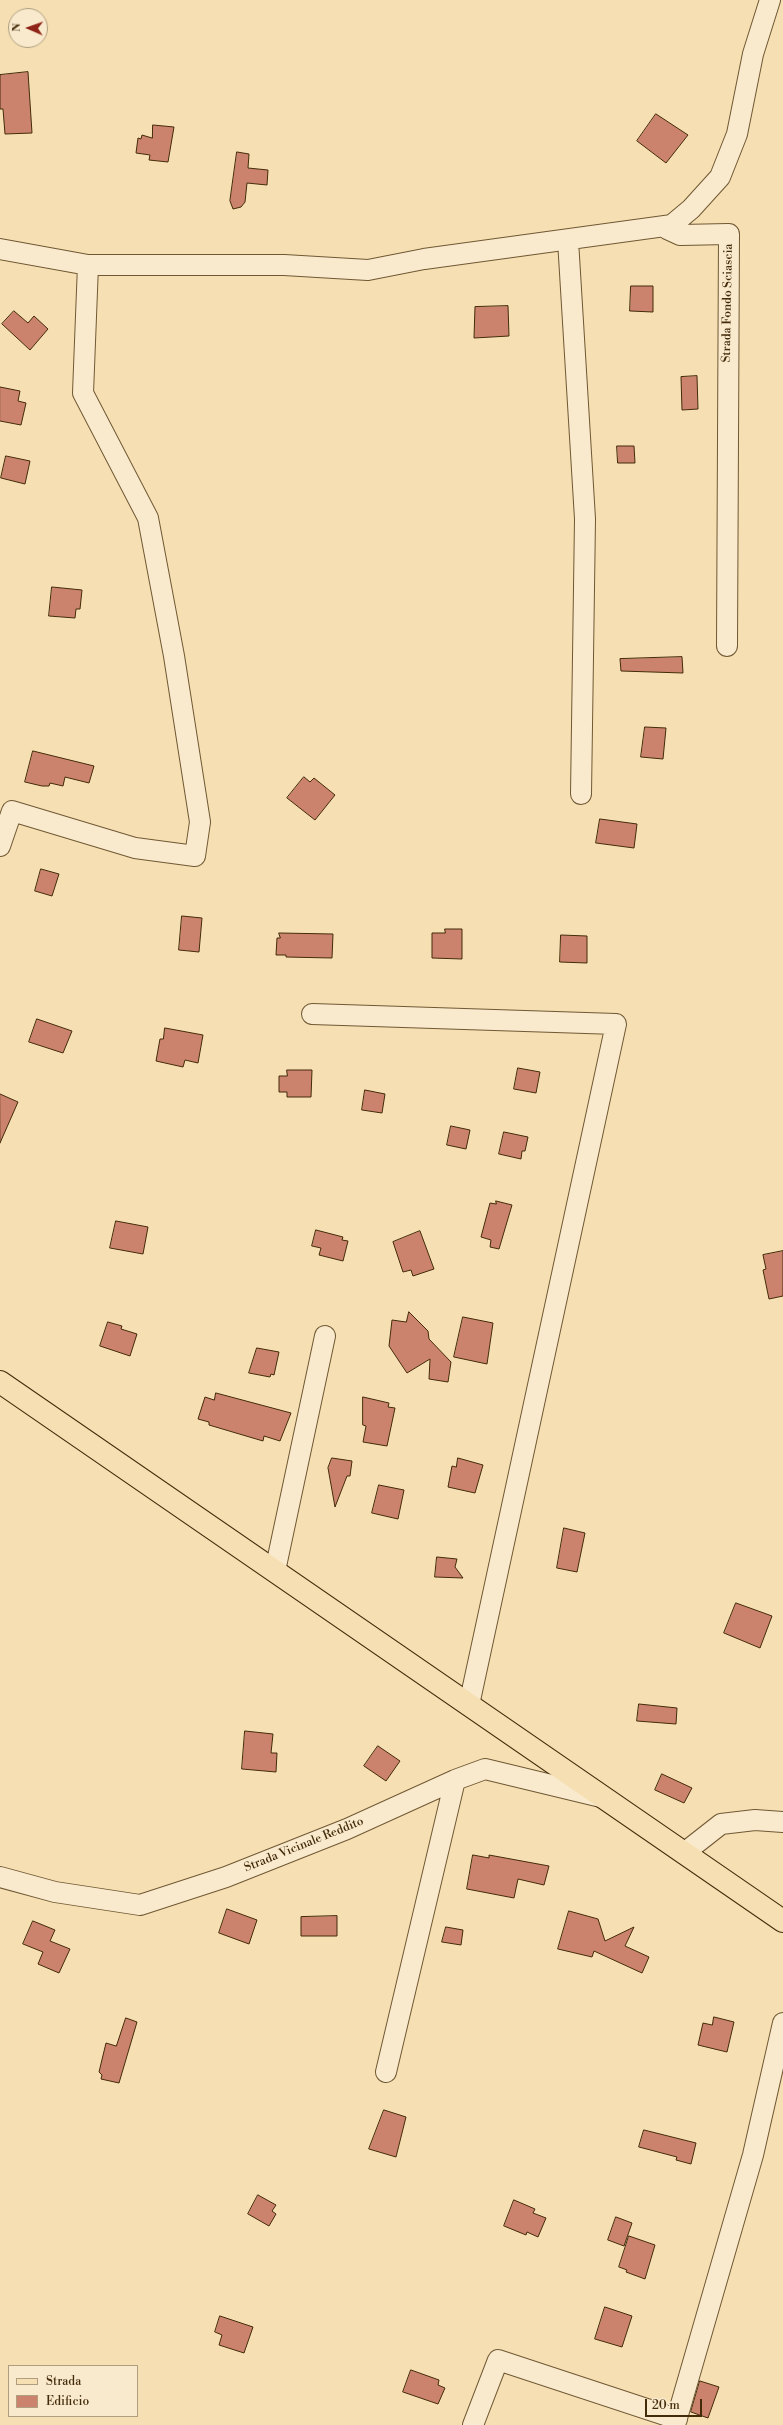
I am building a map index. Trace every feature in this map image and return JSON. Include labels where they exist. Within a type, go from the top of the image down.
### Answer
[{"type":"main road","points":[[0,1382],[783,1921]]},
{"type":"street","points":[[0,249],[88,265],[284,265],[368,270],[424,259],[672,225],[691,209],[720,177],[737,134],[753,54],[770,0]]},
{"type":"street","name":"Strada Fondo Sciascia","points":[[672,225],[667,229],[680,235],[729,234],[727,646]]},
{"type":"street","points":[[568,240],[585,519],[581,794]]},
{"type":"street","points":[[0,846],[12,811],[135,848],[195,856],[200,822],[174,656],[148,518],[83,393],[88,265]]},
{"type":"street","points":[[312,1014],[616,1024],[469,1705]]},
{"type":"street","points":[[275,1571],[325,1336]]},
{"type":"street","name":"Strada Vicinale Reddito","points":[[0,1877],[55,1892],[140,1905],[226,1877],[276,1858],[347,1829],[455,1780],[485,1769],[604,1798]]},
{"type":"street","points":[[386,2072],[455,1780]]},
{"type":"street","points":[[684,1853],[720,1824],[755,1820],[783,1822]]},
{"type":"street","points":[[473,2425],[498,2360],[676,2422],[753,2155],[783,2023]]},
{"type":"building","points":[[28,72],[32,133],[5,134],[3,109],[0,109],[0,75]]},
{"type":"building","points":[[656,114],[688,135],[666,163],[637,141]]},
{"type":"building","points":[[153,125],[174,127],[168,162],[149,160],[150,155],[136,153],[138,138],[141,139],[142,135],[152,138]]},
{"type":"building","points":[[237,152],[249,154],[248,168],[268,170],[267,185],[247,183],[245,202],[241,207],[233,209],[230,201]]},
{"type":"building","points":[[631,286],[653,286],[653,312],[630,311]]},
{"type":"building","points":[[508,306],[509,336],[474,338],[475,307]]},
{"type":"building","points":[[14,311],[28,323],[34,316],[48,329],[30,350],[2,324]]},
{"type":"building","points":[[697,376],[698,409],[682,410],[681,377]]},
{"type":"building","points":[[0,387],[20,391],[18,401],[26,403],[21,425],[0,421]]},
{"type":"building","points":[[617,446],[634,446],[635,463],[618,463]]},
{"type":"building","points":[[6,456],[30,461],[25,484],[1,478]]},
{"type":"building","points":[[52,587],[82,590],[80,609],[76,609],[75,618],[49,616]]},
{"type":"building","points":[[682,657],[683,673],[621,671],[620,659]]},
{"type":"building","points":[[645,727],[666,728],[663,759],[641,757]]},
{"type":"building","points":[[33,751],[94,766],[89,783],[65,777],[63,786],[50,783],[49,786],[42,786],[25,782]]},
{"type":"building","points":[[304,777],[310,782],[314,778],[335,795],[315,820],[287,798]]},
{"type":"building","points":[[600,819],[637,824],[634,848],[596,843]]},
{"type":"building","points":[[41,869],[59,874],[52,896],[35,891]]},
{"type":"building","points":[[182,916],[202,918],[199,952],[179,950]]},
{"type":"building","points":[[445,929],[462,929],[462,959],[432,958],[432,933],[445,933]]},
{"type":"building","points":[[279,933],[333,934],[332,958],[286,957],[286,955],[276,955],[277,938],[280,938]]},
{"type":"building","points":[[561,935],[587,936],[587,963],[560,962]]},
{"type":"building","points":[[37,1019],[72,1031],[63,1053],[29,1042]]},
{"type":"building","points":[[165,1028],[203,1035],[198,1063],[185,1060],[183,1067],[156,1061],[160,1039],[163,1039]]},
{"type":"building","points":[[518,1068],[540,1072],[536,1093],[514,1089]]},
{"type":"building","points":[[287,1070],[312,1070],[311,1097],[287,1097],[287,1092],[279,1092],[279,1076],[287,1076]]},
{"type":"building","points":[[365,1090],[385,1094],[382,1113],[362,1110]]},
{"type":"building","points":[[0,1094],[18,1102],[0,1143]]},
{"type":"building","points":[[451,1126],[470,1130],[466,1149],[447,1145]]},
{"type":"building","points":[[504,1132],[528,1137],[525,1151],[522,1151],[521,1159],[499,1154]]},
{"type":"building","points":[[496,1201],[512,1205],[499,1249],[490,1247],[491,1240],[481,1237],[490,1203],[496,1204]]},
{"type":"building","points":[[116,1221],[148,1227],[143,1254],[110,1248]]},
{"type":"building","points":[[316,1230],[343,1237],[342,1240],[348,1241],[343,1261],[319,1255],[321,1248],[312,1246]]},
{"type":"building","points":[[420,1231],[434,1269],[413,1276],[411,1270],[403,1272],[393,1242]]},
{"type":"building","points":[[783,1251],[783,1296],[769,1299],[763,1270],[766,1269],[763,1255]]},
{"type":"building","points":[[409,1312],[428,1331],[429,1339],[451,1362],[448,1382],[429,1379],[430,1359],[407,1373],[389,1346],[392,1320],[406,1322]]},
{"type":"building","points":[[463,1317],[493,1323],[487,1364],[454,1357]]},
{"type":"building","points":[[108,1322],[122,1326],[121,1329],[137,1334],[130,1356],[100,1346]]},
{"type":"building","points":[[257,1348],[279,1352],[274,1375],[271,1374],[270,1377],[249,1373]]},
{"type":"building","points":[[216,1393],[291,1413],[280,1441],[264,1436],[263,1441],[209,1425],[209,1422],[198,1419],[205,1397],[214,1400]]},
{"type":"building","points":[[363,1397],[389,1403],[388,1407],[395,1408],[387,1446],[363,1442],[366,1426],[363,1425]]},
{"type":"building","points":[[332,1458],[352,1461],[350,1476],[347,1476],[335,1507],[328,1468]]},
{"type":"building","points":[[458,1458],[483,1465],[475,1493],[448,1487],[452,1466],[456,1467]]},
{"type":"building","points":[[379,1485],[404,1490],[398,1519],[372,1513]]},
{"type":"building","points":[[564,1528],[585,1533],[577,1572],[557,1568]]},
{"type":"building","points":[[437,1557],[457,1559],[455,1567],[463,1578],[435,1577]]},
{"type":"building","points":[[736,1603],[772,1616],[760,1648],[724,1633]]},
{"type":"building","points":[[639,1704],[677,1708],[676,1724],[637,1721]]},
{"type":"building","points":[[245,1731],[273,1734],[271,1753],[277,1753],[276,1772],[242,1769]]},
{"type":"building","points":[[378,1746],[400,1761],[386,1781],[364,1766]]},
{"type":"building","points":[[662,1774],[692,1788],[684,1803],[655,1790]]},
{"type":"building","points":[[473,1855],[489,1858],[489,1855],[549,1866],[544,1885],[518,1879],[514,1898],[467,1889]]},
{"type":"building","points":[[227,1909],[257,1920],[249,1944],[219,1933]]},
{"type":"building","points":[[569,1911],[598,1919],[605,1941],[634,1927],[625,1946],[649,1957],[642,1973],[594,1951],[592,1957],[558,1949]]},
{"type":"building","points":[[337,1916],[337,1936],[301,1936],[301,1917]]},
{"type":"building","points":[[33,1921],[55,1930],[50,1941],[70,1949],[59,1973],[38,1964],[43,1952],[23,1944]]},
{"type":"building","points":[[446,1927],[463,1930],[461,1945],[442,1942]]},
{"type":"building","points":[[714,2017],[734,2022],[727,2052],[698,2045],[703,2023],[712,2025]]},
{"type":"building","points":[[126,2018],[137,2022],[119,2083],[101,2079],[102,2075],[99,2072],[106,2043],[116,2046]]},
{"type":"building","points":[[384,2110],[406,2117],[396,2157],[369,2149]]},
{"type":"building","points":[[644,2130],[696,2143],[691,2164],[676,2160],[677,2157],[639,2147]]},
{"type":"building","points":[[258,2195],[276,2205],[272,2211],[276,2214],[269,2226],[248,2214]]},
{"type":"building","points":[[514,2200],[535,2209],[533,2213],[546,2218],[538,2237],[527,2232],[526,2235],[504,2226]]},
{"type":"building","points":[[616,2217],[632,2223],[624,2246],[608,2240]]},
{"type":"building","points":[[629,2236],[655,2245],[645,2279],[626,2272],[627,2270],[619,2267]]},
{"type":"building","points":[[605,2307],[632,2316],[622,2347],[595,2339]]},
{"type":"building","points":[[220,2316],[253,2327],[244,2353],[219,2345],[222,2335],[215,2332]]},
{"type":"building","points":[[411,2370],[439,2380],[438,2385],[445,2388],[438,2404],[403,2392]]},
{"type":"building","points":[[700,2381],[719,2387],[708,2418],[691,2412]]}]
